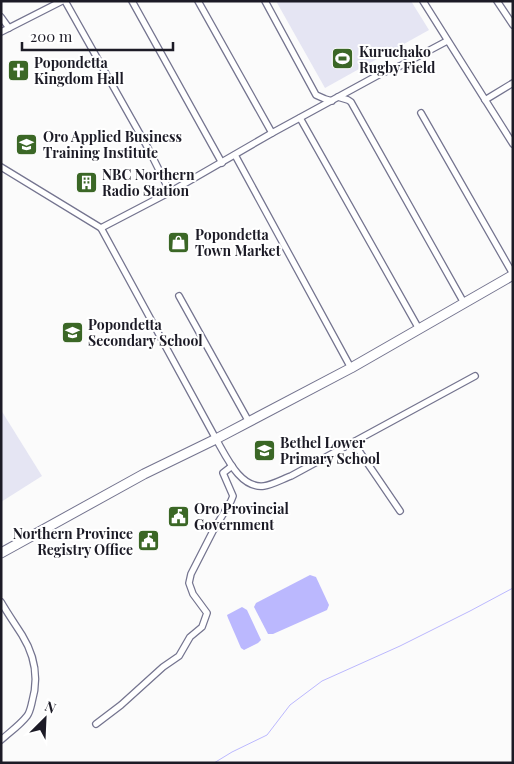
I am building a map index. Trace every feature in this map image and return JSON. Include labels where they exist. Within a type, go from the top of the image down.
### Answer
[{"type":"main road","points":[[1,553],[144,474],[216,439],[351,368],[513,275]]},
{"type":"street","points":[[1,32],[64,1],[149,150],[170,192]]},
{"type":"street","points":[[132,1],[222,163]]},
{"type":"street","points":[[198,1],[272,134]]},
{"type":"street","points":[[265,1],[316,95],[317,102],[313,111]]},
{"type":"street","points":[[422,1],[513,144]]},
{"type":"street","points":[[497,1],[513,26]]},
{"type":"street","points":[[1,17],[9,28]]},
{"type":"street","points":[[101,228],[170,192],[382,73],[447,42]]},
{"type":"street","points":[[485,100],[513,83]]},
{"type":"street","points":[[351,102],[353,89]]},
{"type":"street","points":[[316,95],[324,99],[344,98],[351,102],[464,303]]},
{"type":"street","points":[[421,113],[513,275]]},
{"type":"street","points":[[300,118],[419,329]]},
{"type":"street","points":[[235,156],[351,368]]},
{"type":"street","points":[[1,167],[101,228],[216,439],[232,466],[247,483],[264,486],[291,476],[475,376]]},
{"type":"street","points":[[179,296],[249,422]]},
{"type":"street","points":[[353,442],[400,510]]},
{"type":"street","points":[[96,724],[121,705],[163,667],[179,656],[190,637],[202,627],[207,613],[193,594],[189,583],[191,574],[232,502],[233,496],[223,473],[232,466]]},
{"type":"street","points":[[1,602],[23,636],[33,658],[36,679],[33,699],[28,714],[16,728],[1,740]]},
{"type":"shaded area","name":"Kuruchako Rugby Field","points":[[276,1],[411,1],[429,30],[325,88]]},
{"type":"shaded area","points":[[1,410],[42,476],[1,502]]},
{"type":"water","points":[[310,575],[316,577],[329,605],[327,610],[273,634],[268,634],[254,607],[256,603]]},
{"type":"water","points":[[242,607],[247,610],[261,640],[244,650],[241,648],[227,615]]},
{"type":"waterway","points":[[214,763],[267,735],[290,705],[322,681],[400,646],[513,588]]},
{"type":"place","name":"Kuruchako Rugby Field","points":[[343,59]]},
{"type":"place","name":"Popondetta Kingdom Hall","points":[[18,70]]},
{"type":"place","name":"Oro Applied Business Training Institute","points":[[27,144]]},
{"type":"place","name":"NBC Northern Radio Station","points":[[86,182]]},
{"type":"place","name":"Popondetta Town Market","points":[[179,242]]},
{"type":"place","name":"Popondetta Secondary School","points":[[72,332]]},
{"type":"place","name":"Bethel Lower Primary School","points":[[264,450]]},
{"type":"place","name":"Oro Provincial Government","points":[[178,516]]},
{"type":"place","name":"Northern Province Registry Office","points":[[149,541]]}]
